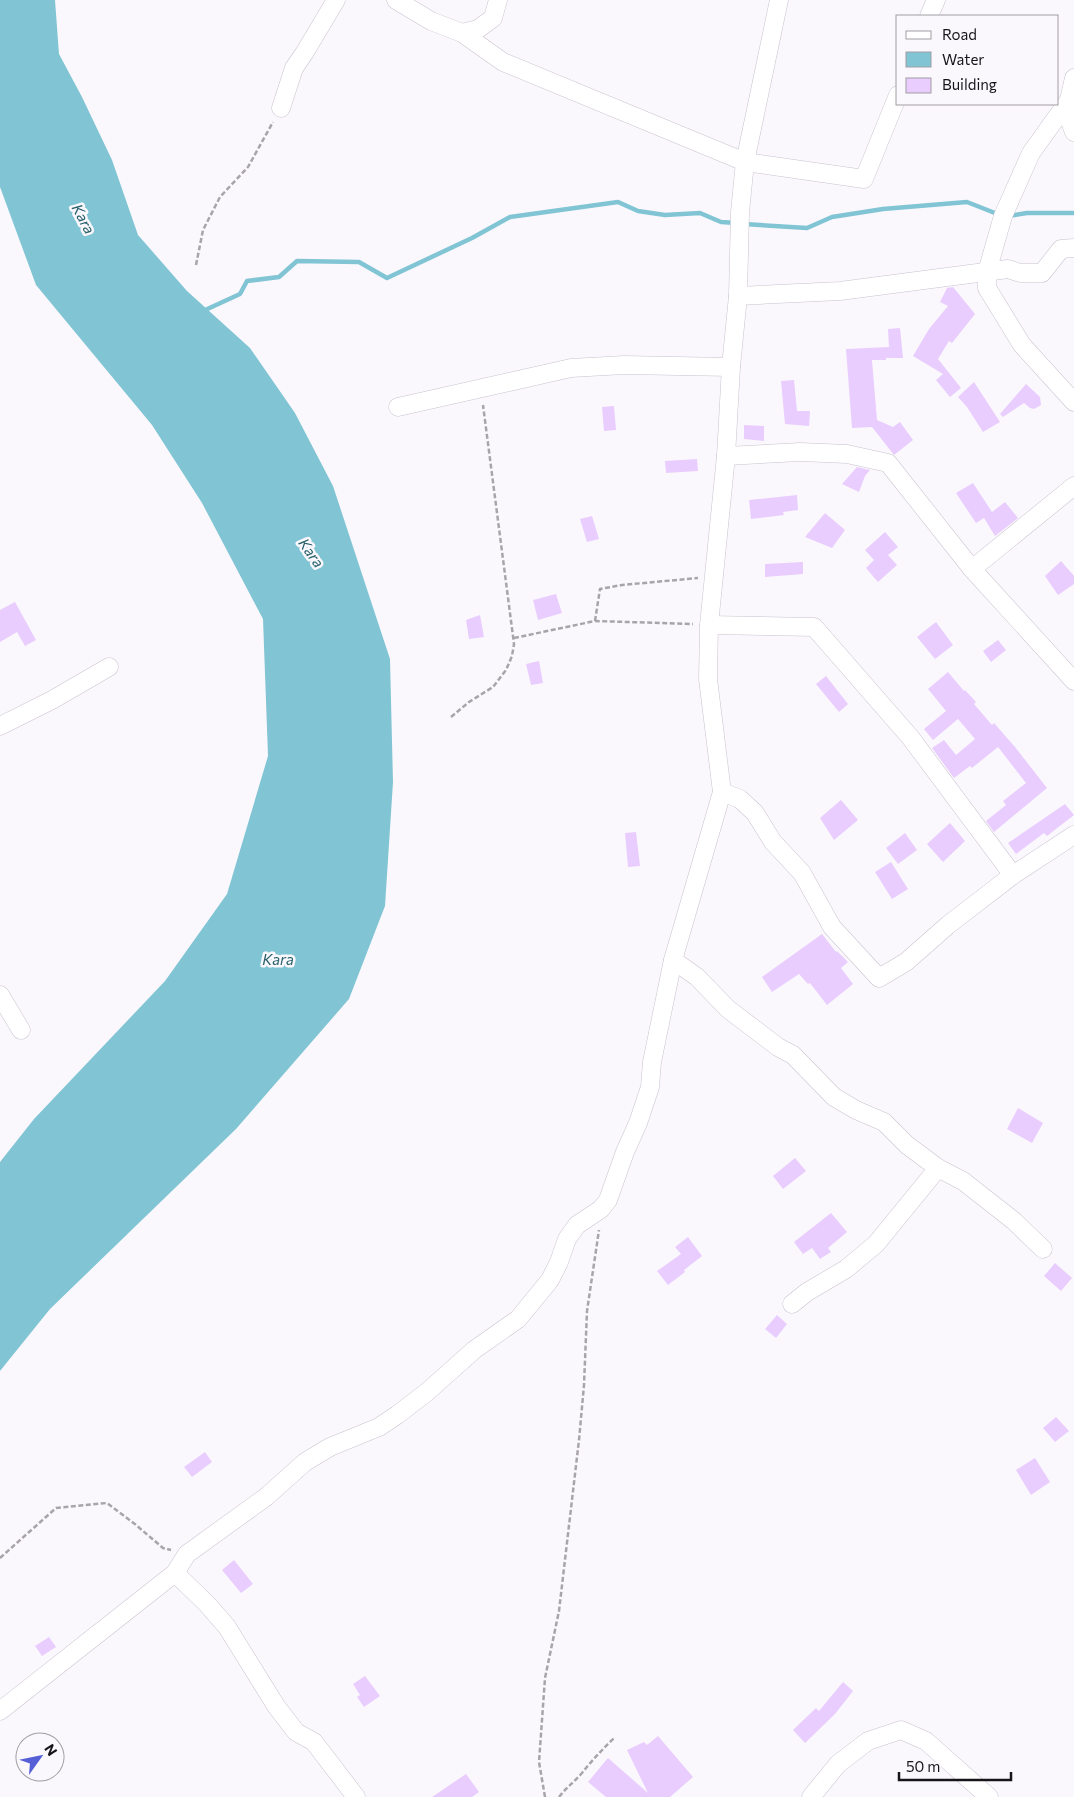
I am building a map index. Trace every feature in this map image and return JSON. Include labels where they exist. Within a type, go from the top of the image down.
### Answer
[{"type":"street","points":[[280,108],[294,68],[336,0]]},
{"type":"street","points":[[396,0],[431,21],[462,33],[503,62],[745,162],[864,179],[896,100]]},
{"type":"street","points":[[462,33],[478,29],[493,18],[498,0]]},
{"type":"street","points":[[0,1711],[175,1573],[187,1554],[266,1498],[304,1462],[330,1447],[379,1427],[397,1416],[474,1350],[518,1318],[550,1280],[560,1262],[567,1239],[577,1225],[601,1209],[608,1200],[650,1087],[652,1062],[673,960],[722,792],[708,679],[709,625],[726,456],[731,368],[738,296],[738,234],[745,162],[779,0]]},
{"type":"street","points":[[1074,78],[1069,100],[1071,124],[1074,132]]},
{"type":"street","points":[[1069,100],[1031,153],[1003,216],[987,272],[987,288],[1022,345],[1074,402]]},
{"type":"street","points":[[738,296],[840,291],[1008,270],[1042,273],[1062,249],[1074,248]]},
{"type":"street","points":[[398,407],[571,368],[624,365],[731,368]]},
{"type":"street","points":[[726,456],[818,452],[847,454],[888,463],[972,569],[1074,681]]},
{"type":"street","points":[[972,569],[1074,486]]},
{"type":"street","points":[[709,625],[814,627],[910,737],[1013,875]]},
{"type":"street","points":[[0,726],[52,700],[109,667]]},
{"type":"street","points":[[722,792],[740,799],[755,813],[773,842],[802,872],[832,926],[879,978],[906,962],[948,925],[1013,875],[1074,835]]},
{"type":"street","points":[[673,960],[697,977],[728,1009],[778,1047],[793,1055],[834,1097],[856,1110],[884,1122],[907,1145],[938,1168],[963,1181],[1014,1221],[1043,1249]]},
{"type":"street","points":[[0,995],[21,1030]]},
{"type":"street","points":[[792,1304],[807,1292],[846,1269],[876,1244],[938,1168]]},
{"type":"street","points":[[175,1573],[207,1604],[227,1627],[276,1706],[296,1732],[314,1742],[356,1797]]},
{"type":"street","points":[[811,1797],[838,1764],[868,1741],[901,1730],[926,1741],[989,1797]]},
{"type":"path","points":[[196,265],[203,230],[220,197],[248,167],[280,108]]},
{"type":"path","points":[[451,717],[469,702],[493,687],[512,656],[514,638],[480,388]]},
{"type":"path","points":[[595,621],[600,589],[622,585],[715,576]]},
{"type":"path","points":[[514,638],[595,621],[709,625]]},
{"type":"path","points":[[545,1797],[539,1762],[545,1678],[559,1611],[569,1529],[584,1385],[586,1311],[598,1245],[601,1209]]},
{"type":"path","points":[[0,1558],[56,1508],[107,1503],[163,1548],[187,1554]]},
{"type":"path","points":[[559,1797],[615,1737]]},
{"type":"water","name":"Kara","points":[[0,0],[55,0],[59,54],[112,160],[138,235],[187,291],[250,348],[295,413],[333,486],[390,659],[393,782],[385,906],[349,999],[236,1129],[50,1309],[0,1371],[0,1162],[34,1119],[165,981],[227,894],[268,756],[263,619],[202,503],[152,425],[36,285],[0,187]]},
{"type":"building","points":[[953,287],[975,314],[952,343],[949,341],[938,359],[961,388],[950,397],[936,380],[943,374],[913,356],[929,329],[948,306],[940,302],[947,288]]},
{"type":"building","points":[[900,328],[903,358],[872,360],[877,420],[893,427],[900,422],[913,440],[894,455],[872,427],[852,428],[846,349],[889,347],[888,329]]},
{"type":"building","points":[[794,380],[797,411],[810,411],[809,426],[785,424],[781,381]]},
{"type":"building","points":[[974,382],[1000,422],[983,432],[967,407],[958,397]]},
{"type":"building","points":[[1026,384],[1040,397],[1041,405],[1034,409],[1024,403],[1003,417],[1000,414]]},
{"type":"building","points":[[614,406],[616,430],[604,431],[602,407]]},
{"type":"building","points":[[744,425],[764,426],[764,441],[744,439]]},
{"type":"building","points":[[697,459],[698,471],[666,473],[665,461]]},
{"type":"building","points":[[857,467],[870,470],[865,476],[859,492],[842,484]]},
{"type":"building","points":[[973,483],[992,512],[1005,502],[1018,518],[995,536],[984,518],[976,523],[956,493]]},
{"type":"building","points":[[797,495],[798,510],[783,512],[784,515],[751,519],[749,500]]},
{"type":"building","points":[[825,513],[845,530],[832,548],[805,537]]},
{"type":"building","points":[[592,516],[599,539],[587,542],[580,519]]},
{"type":"building","points":[[885,532],[898,547],[888,555],[897,565],[878,582],[866,568],[874,560],[865,550]]},
{"type":"building","points":[[1061,561],[1074,576],[1074,584],[1058,595],[1045,576]]},
{"type":"building","points":[[803,562],[803,574],[765,577],[765,564]]},
{"type":"building","points":[[556,594],[562,613],[538,620],[533,600]]},
{"type":"building","points":[[15,602],[36,640],[25,646],[17,632],[0,642],[0,610]]},
{"type":"building","points":[[480,615],[484,637],[469,639],[466,620]]},
{"type":"building","points":[[936,622],[953,645],[935,659],[917,637]]},
{"type":"building","points":[[998,640],[1006,650],[991,662],[983,651]]},
{"type":"building","points":[[539,661],[543,683],[531,685],[526,664]]},
{"type":"building","points":[[948,672],[976,702],[974,704],[992,725],[994,723],[1015,747],[1047,788],[994,832],[986,821],[1006,805],[1003,801],[1026,783],[998,747],[972,768],[970,766],[954,778],[932,748],[944,740],[956,755],[975,739],[958,719],[933,740],[924,729],[946,711],[928,689]]},
{"type":"building","points":[[826,676],[848,704],[839,712],[816,684]]},
{"type":"building","points":[[841,800],[858,820],[834,840],[820,818]]},
{"type":"building","points":[[1065,804],[1074,815],[1047,836],[1044,833],[1016,854],[1008,843]]},
{"type":"building","points":[[950,823],[965,841],[943,862],[927,844]]},
{"type":"building","points":[[636,832],[640,866],[628,867],[625,833]]},
{"type":"building","points":[[905,833],[917,850],[898,864],[886,848]]},
{"type":"building","points":[[891,862],[908,889],[892,899],[875,872]]},
{"type":"building","points":[[822,934],[836,952],[848,962],[841,968],[853,984],[827,1005],[810,983],[808,984],[799,974],[772,992],[762,977]]},
{"type":"building","points":[[1018,1108],[1043,1123],[1032,1143],[1007,1129]]},
{"type":"building","points":[[795,1158],[806,1171],[783,1189],[773,1176]]},
{"type":"building","points":[[831,1213],[847,1232],[828,1248],[831,1252],[820,1259],[812,1248],[803,1254],[794,1242]]},
{"type":"building","points":[[688,1237],[702,1256],[668,1285],[657,1271],[681,1254],[675,1247]]},
{"type":"building","points":[[1055,1263],[1072,1278],[1061,1291],[1044,1276]]},
{"type":"building","points":[[777,1315],[787,1324],[776,1338],[765,1329]]},
{"type":"building","points":[[1056,1417],[1069,1431],[1055,1442],[1043,1428]]},
{"type":"building","points":[[205,1452],[212,1462],[192,1477],[184,1467]]},
{"type":"building","points":[[1035,1458],[1050,1482],[1031,1495],[1016,1470]]},
{"type":"building","points":[[234,1560],[253,1584],[241,1593],[222,1570]]},
{"type":"building","points":[[49,1637],[56,1647],[42,1656],[35,1646]]},
{"type":"building","points":[[365,1676],[380,1696],[364,1707],[357,1697],[360,1695],[353,1684]]},
{"type":"building","points":[[843,1682],[853,1691],[835,1714],[805,1743],[793,1730],[816,1708],[819,1711]]},
{"type":"building","points":[[658,1736],[693,1777],[670,1797],[606,1797],[588,1782],[608,1758],[648,1793],[627,1750],[644,1742],[647,1745]]},
{"type":"building","points":[[466,1774],[479,1792],[472,1797],[432,1797]]},
{"type":"waterway","points":[[203,311],[240,294],[247,281],[279,277],[297,261],[359,262],[387,278],[472,238],[510,217],[618,202],[638,211],[665,215],[700,213],[721,222],[737,223]]},
{"type":"waterway","points":[[744,224],[807,228],[832,217],[883,209],[967,202],[1000,215]]},
{"type":"waterway","points":[[1008,216],[1027,213],[1074,213]]}]
